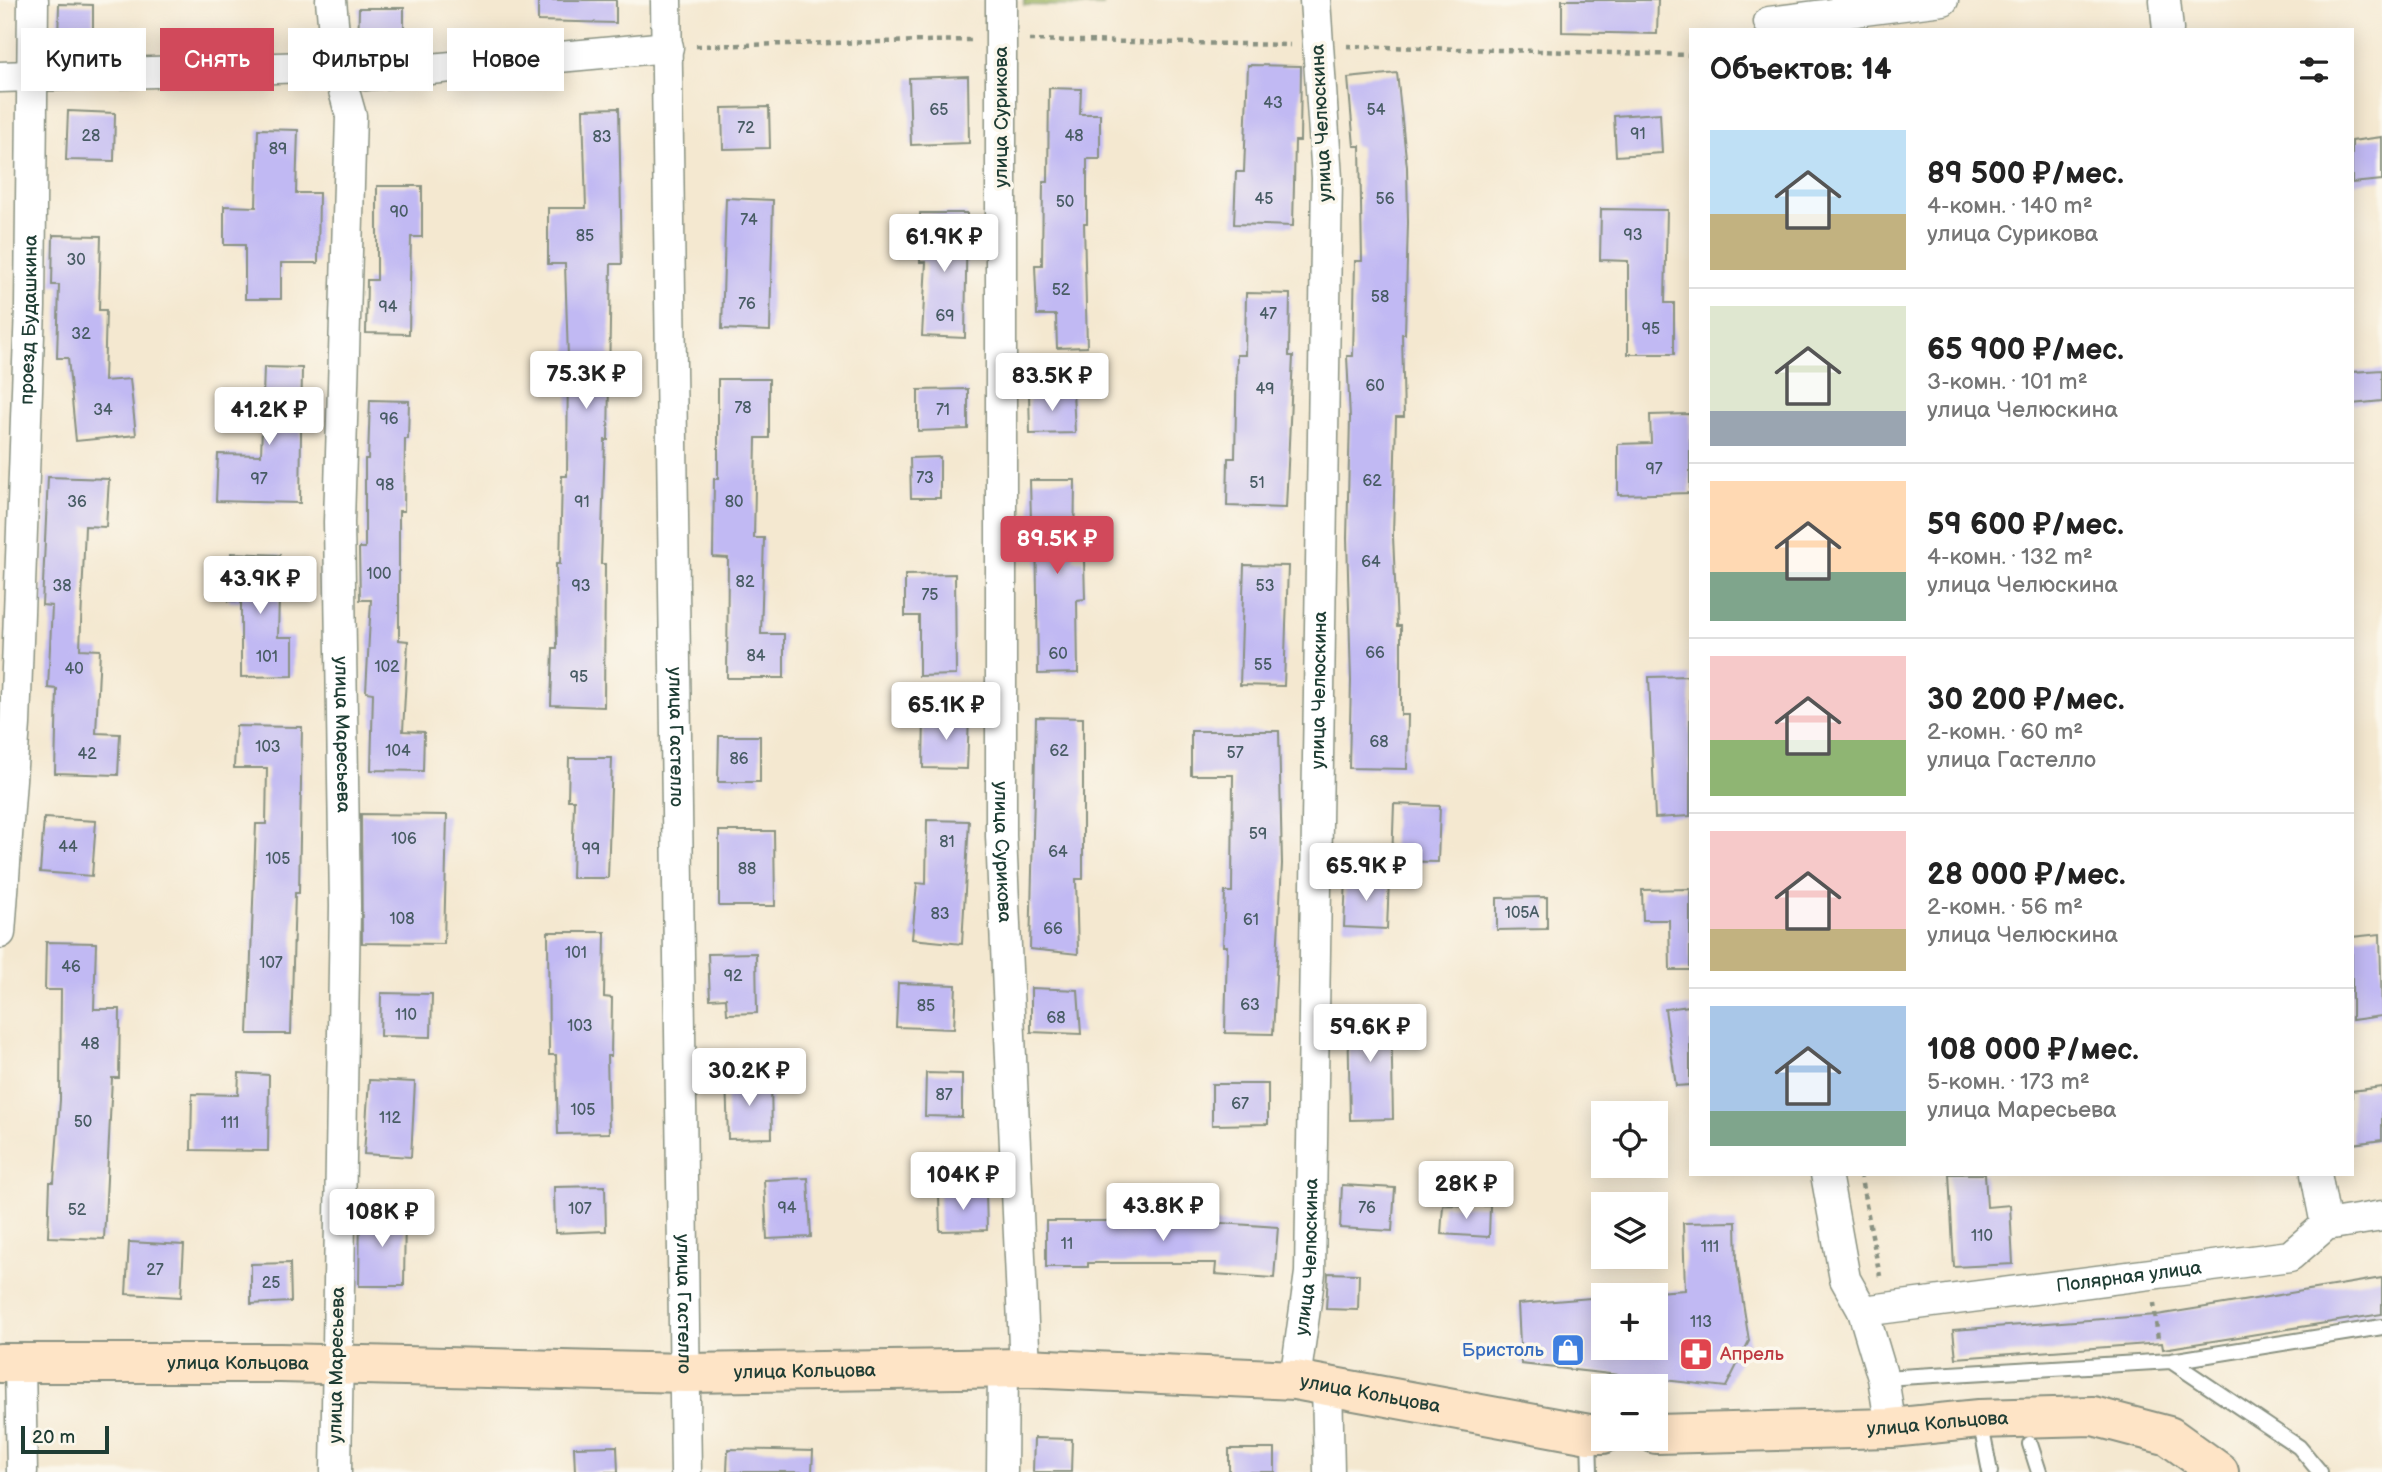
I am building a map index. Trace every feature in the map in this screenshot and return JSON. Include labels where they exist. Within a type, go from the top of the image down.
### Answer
[{"type":"street","name":"проезд Будашкина","points":[[33,0],[33,28]]},
{"type":"street","name":"улица Маресьева","points":[[331,0],[334,28]]},
{"type":"street","name":"улица Гастелло","points":[[666,0],[686,1472]]},
{"type":"street","name":"улица Сурикова","points":[[1001,0],[1001,836],[1014,1369],[1002,1472]]},
{"type":"street","name":"улица Челюскина","points":[[1315,0],[1327,178],[1310,1273],[1311,1381],[1329,1472]]},
{"type":"street","points":[[1769,17],[1943,0]]},
{"type":"street","points":[[2165,0],[2168,28]]},
{"type":"street","points":[[433,69],[668,47]]},
{"type":"street","points":[[146,72],[288,68]]},
{"type":"street","points":[[0,78],[21,77]]},
{"type":"street","name":"проезд Будашкина","points":[[0,933],[16,710],[30,307],[32,91]]},
{"type":"street","name":"улица Маресьева","points":[[336,1472],[345,906],[339,522],[351,116],[344,91]]},
{"type":"street","points":[[1826,1176],[1845,1279],[1863,1311],[1883,1378],[1891,1428]]},
{"type":"street","points":[[2316,1176],[2326,1225],[2382,1216]]},
{"type":"street","name":"Полярная улица","points":[[1863,1311],[2290,1256],[2326,1225]]},
{"type":"street","points":[[10,1363],[22,1472]]},
{"type":"street","name":"улица Кольцова","points":[[10,1363],[337,1364],[686,1373],[1014,1369],[1311,1381],[1591,1433]]},
{"type":"street","name":"улица Кольцова","points":[[1668,1434],[1891,1428],[1979,1419],[2094,1416],[2169,1436],[2219,1472]]},
{"type":"lane","points":[[1883,1378],[2166,1361],[2382,1326]]},
{"type":"lane","points":[[2166,1361],[2299,1447],[2320,1472]]},
{"type":"lane","points":[[1979,1419],[1990,1472]]},
{"type":"lane","points":[[2030,1444],[2039,1472]]},
{"type":"lane","points":[[1590,1472],[1593,1451]]},
{"type":"path","points":[[668,47],[1001,40],[1689,55]]},
{"type":"path","points":[[1860,1176],[1881,1281],[1893,1309]]},
{"type":"path","points":[[2150,1274],[2166,1361]]},
{"type":"green space","points":[[1024,0],[1103,0],[1103,6],[1024,5]]},
{"type":"building","points":[[538,0],[616,0],[616,23],[538,21]]},
{"type":"building","points":[[1562,0],[1658,0],[1657,34],[1562,32]]},
{"type":"building","points":[[59,4],[93,5],[93,28],[58,28]]},
{"type":"building","points":[[359,8],[404,8],[404,28],[359,28]]},
{"type":"building","points":[[1248,65],[1301,66],[1300,141],[1295,141],[1293,226],[1234,224],[1236,172],[1244,172]]},
{"type":"building","points":[[1397,73],[1407,167],[1408,222],[1405,334],[1402,334],[1404,417],[1396,417],[1393,536],[1397,626],[1401,626],[1401,715],[1408,715],[1407,769],[1349,768],[1351,681],[1347,538],[1350,418],[1347,356],[1353,356],[1355,261],[1362,261],[1360,146],[1354,146],[1348,78]]},
{"type":"building","points":[[968,76],[969,143],[911,145],[909,78]]},
{"type":"building","points":[[1049,88],[1081,89],[1080,114],[1100,114],[1100,159],[1087,159],[1087,223],[1084,223],[1087,347],[1057,348],[1056,315],[1037,315],[1035,265],[1042,265],[1043,182],[1048,182]]},
{"type":"building","points":[[769,107],[770,148],[723,149],[722,108]]},
{"type":"building","points":[[619,108],[622,264],[611,264],[608,440],[605,440],[601,564],[605,564],[604,707],[551,705],[553,648],[557,648],[556,564],[560,564],[562,476],[567,476],[568,358],[565,264],[548,264],[548,208],[586,208],[583,109]]},
{"type":"building","points":[[68,111],[115,113],[114,161],[66,160]]},
{"type":"building","points":[[1660,113],[1662,153],[1616,156],[1614,116]]},
{"type":"building","points":[[258,129],[298,130],[296,193],[319,193],[318,263],[281,263],[281,299],[245,299],[245,245],[224,245],[224,206],[256,207]]},
{"type":"building","points":[[2382,137],[2382,180],[2354,183],[2354,141]]},
{"type":"building","points":[[377,186],[422,186],[422,237],[411,237],[409,334],[366,333],[367,280],[377,280]]},
{"type":"building","points":[[726,198],[773,200],[770,331],[722,329]]},
{"type":"building","points":[[1601,209],[1667,210],[1665,303],[1674,303],[1674,354],[1628,354],[1628,261],[1600,260]]},
{"type":"building","points":[[920,213],[967,213],[965,338],[922,336],[926,262],[920,262]]},
{"type":"building","points":[[53,235],[101,236],[99,310],[106,310],[104,381],[130,379],[136,435],[76,441],[68,358],[57,358],[59,285],[52,285]]},
{"type":"building","points":[[1246,293],[1290,294],[1289,356],[1293,356],[1286,508],[1227,506],[1228,458],[1235,458],[1237,355],[1245,355]]},
{"type":"building","points":[[264,367],[302,368],[300,503],[216,501],[218,454],[261,455]]},
{"type":"building","points":[[2382,370],[2382,401],[2354,404],[2354,372]]},
{"type":"building","points":[[718,379],[769,379],[769,438],[756,438],[754,538],[764,538],[761,634],[784,634],[784,678],[727,678],[728,558],[713,557],[714,479],[718,479]]},
{"type":"building","points":[[968,389],[968,429],[918,431],[918,390]]},
{"type":"building","points":[[1073,392],[1075,433],[1030,434],[1029,393]]},
{"type":"building","points":[[370,400],[409,401],[408,439],[405,439],[404,511],[399,511],[399,640],[408,641],[403,731],[424,732],[423,771],[371,770],[373,693],[366,692],[371,600],[360,600],[359,548],[365,548],[365,459],[368,459]]},
{"type":"building","points":[[1689,414],[1689,493],[1618,495],[1618,444],[1651,443],[1650,415]]},
{"type":"building","points":[[940,457],[940,498],[911,498],[910,458]]},
{"type":"building","points":[[48,477],[109,479],[106,527],[85,526],[80,649],[100,650],[96,733],[120,734],[118,775],[55,773],[57,689],[48,688],[52,606],[42,605]]},
{"type":"building","points":[[1030,480],[1075,480],[1074,560],[1084,560],[1085,599],[1077,600],[1078,673],[1038,674],[1036,521],[1031,521]]},
{"type":"building","points":[[231,553],[280,555],[278,637],[293,637],[293,676],[241,677],[241,601],[229,601]]},
{"type":"building","points":[[1244,565],[1288,566],[1284,686],[1240,685]]},
{"type":"building","points":[[955,574],[956,675],[919,676],[919,616],[905,616],[905,575]]},
{"type":"building","points":[[1689,676],[1689,816],[1655,818],[1649,677]]},
{"type":"building","points":[[924,715],[969,716],[967,769],[923,768]]},
{"type":"building","points":[[1036,717],[1083,718],[1083,879],[1076,879],[1078,954],[1030,949]]},
{"type":"building","points":[[236,726],[302,727],[299,893],[295,893],[291,1034],[248,1034],[256,824],[266,824],[267,768],[234,768]]},
{"type":"building","points":[[1191,731],[1279,731],[1282,864],[1273,1034],[1225,1033],[1227,946],[1223,946],[1225,892],[1232,892],[1233,775],[1191,775]]},
{"type":"building","points":[[719,736],[760,736],[760,782],[718,782]]},
{"type":"building","points":[[569,758],[612,758],[608,878],[572,878],[574,800],[568,800]]},
{"type":"building","points":[[1394,804],[1440,806],[1438,862],[1392,861]]},
{"type":"building","points":[[361,814],[447,815],[444,944],[362,943]]},
{"type":"building","points":[[44,818],[96,821],[92,876],[40,872]]},
{"type":"building","points":[[927,820],[969,821],[962,944],[912,939],[917,883],[926,884]]},
{"type":"building","points":[[719,831],[774,831],[775,906],[719,906]]},
{"type":"building","points":[[1346,877],[1389,879],[1387,929],[1344,927]]},
{"type":"building","points":[[1689,889],[1689,970],[1670,970],[1669,920],[1643,920],[1642,890]]},
{"type":"building","points":[[1547,897],[1547,929],[1497,930],[1497,898]]},
{"type":"building","points":[[548,932],[605,932],[604,997],[612,998],[611,1056],[607,1056],[609,1133],[558,1134],[556,1055],[549,1055]]},
{"type":"building","points":[[2380,934],[2382,1016],[2354,1020],[2354,937]]},
{"type":"building","points":[[46,942],[96,943],[94,1009],[120,1009],[119,1078],[112,1078],[104,1239],[48,1237],[50,1182],[54,1182],[60,1100],[61,990],[45,990]]},
{"type":"building","points":[[756,953],[757,1013],[727,1014],[726,998],[710,999],[708,954]]},
{"type":"building","points":[[898,983],[956,985],[954,1029],[896,1027]]},
{"type":"building","points":[[1031,988],[1078,990],[1081,1034],[1031,1032]]},
{"type":"building","points":[[381,993],[432,994],[431,1037],[380,1036]]},
{"type":"building","points":[[1689,1006],[1689,1085],[1676,1086],[1665,1009]]},
{"type":"building","points":[[1391,1009],[1393,1119],[1350,1120],[1348,1010]]},
{"type":"building","points":[[239,1073],[269,1075],[268,1151],[191,1150],[192,1094],[238,1095]]},
{"type":"building","points":[[926,1073],[962,1074],[962,1117],[925,1116]]},
{"type":"building","points":[[771,1077],[772,1138],[728,1139],[726,1078]]},
{"type":"building","points":[[369,1080],[415,1082],[411,1157],[364,1154]]},
{"type":"building","points":[[1212,1084],[1268,1084],[1268,1124],[1212,1125]]},
{"type":"building","points":[[2382,1087],[2382,1140],[2354,1144],[2354,1091]]},
{"type":"building","points":[[1949,1176],[1985,1176],[1987,1207],[2010,1205],[2013,1264],[1954,1267]]},
{"type":"building","points":[[808,1178],[811,1237],[767,1239],[764,1180]]},
{"type":"building","points":[[1342,1185],[1395,1188],[1392,1231],[1340,1228]]},
{"type":"building","points":[[605,1186],[606,1231],[555,1233],[554,1187]]},
{"type":"building","points":[[986,1193],[987,1230],[940,1231],[939,1194]]},
{"type":"building","points":[[1443,1205],[1490,1206],[1489,1237],[1441,1234]]},
{"type":"building","points":[[1124,1210],[1177,1210],[1177,1220],[1278,1227],[1274,1278],[1215,1274],[1216,1263],[1088,1263],[1088,1267],[1046,1267],[1046,1221],[1124,1221]]},
{"type":"building","points":[[360,1211],[405,1211],[404,1286],[359,1286]]},
{"type":"building","points":[[1736,1222],[1737,1264],[1749,1341],[1726,1387],[1668,1380],[1668,1374],[1610,1374],[1521,1364],[1518,1304],[1591,1298],[1591,1360],[1668,1360],[1668,1291],[1685,1290],[1683,1223]]},
{"type":"building","points":[[129,1242],[184,1245],[181,1297],[126,1294]]},
{"type":"building","points":[[290,1263],[291,1302],[251,1304],[251,1264]]},
{"type":"building","points":[[1328,1273],[1359,1274],[1358,1310],[1326,1309]]},
{"type":"building","points":[[2382,1278],[2382,1314],[2163,1349],[2162,1343],[1956,1358],[1953,1330],[2157,1315]]},
{"type":"building","points":[[1034,1438],[1072,1439],[1071,1472],[1033,1472]]},
{"type":"building","points":[[617,1446],[618,1472],[575,1472],[574,1447]]},
{"type":"building","points":[[728,1449],[813,1451],[812,1472],[727,1472]]},
{"type":"building","points":[[1229,1449],[1275,1449],[1275,1472],[1229,1472]]},
{"type":"place","name":"Бристоль","points":[[1568,1350]]},
{"type":"place","name":"Апрель","points":[[1696,1354]]}]
